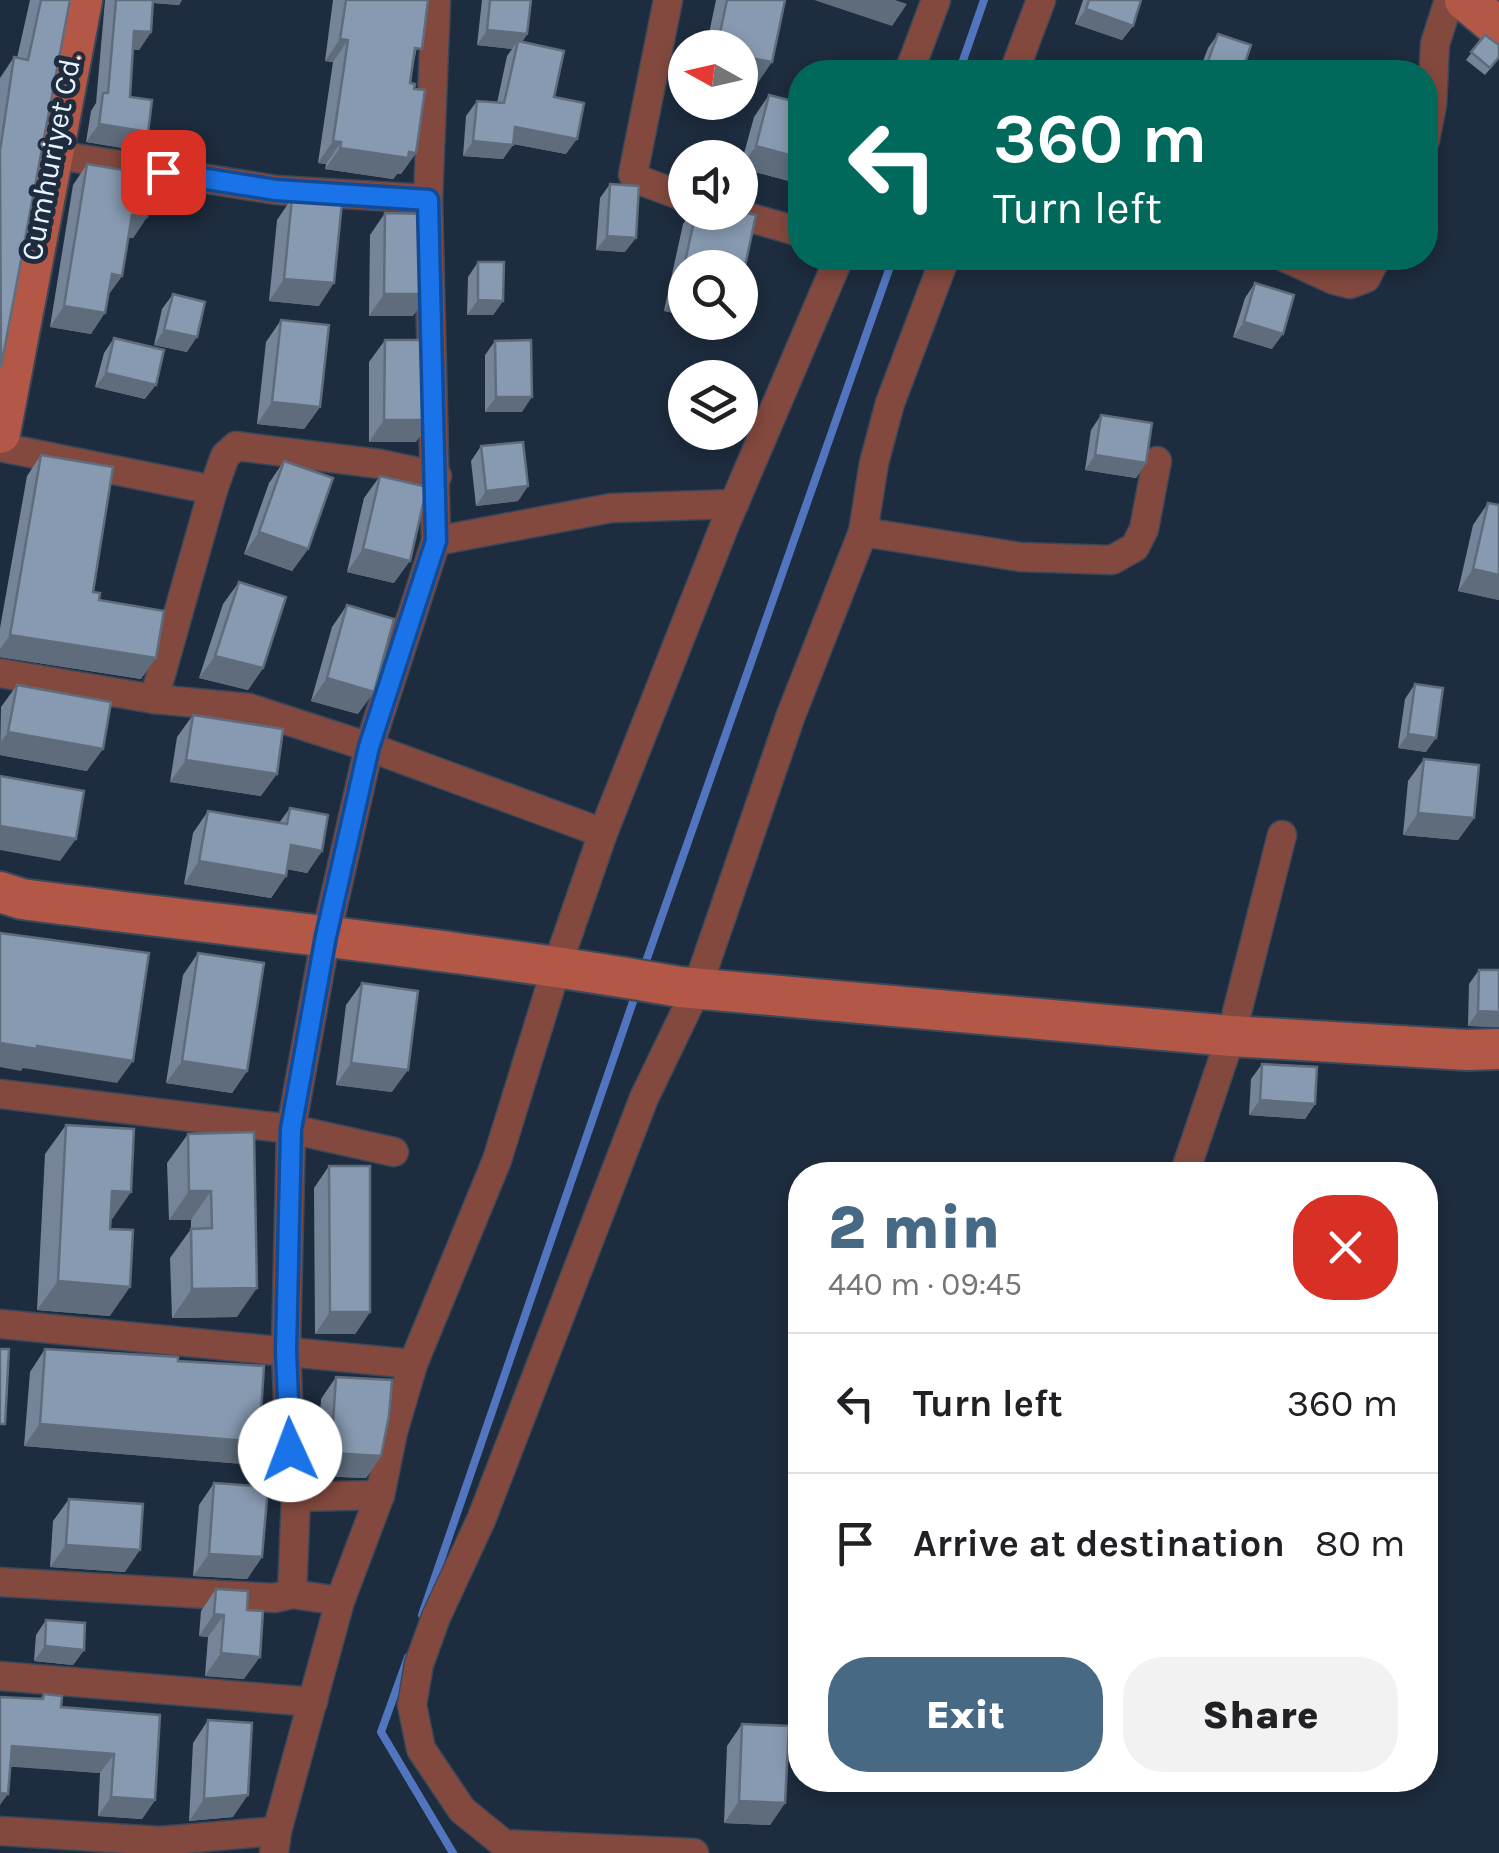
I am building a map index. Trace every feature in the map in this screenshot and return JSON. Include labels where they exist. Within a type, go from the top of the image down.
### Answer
[{"type":"street","name":"Cumhuriyet Cd.","points":[[0,433],[82,0]]},
{"type":"street","points":[[292,1594],[296,1496],[286,1464],[290,1450],[286,1350],[291,1129],[326,936],[369,747],[436,541],[428,200],[436,0]]},
{"type":"street","points":[[668,0],[633,174],[668,191]]},
{"type":"street","points":[[913,60],[936,0]]},
{"type":"street","points":[[1018,60],[1041,0]]},
{"type":"street","points":[[1435,60],[1449,0]]},
{"type":"street","points":[[1465,0],[1499,28]]},
{"type":"street","points":[[50,154],[276,190],[428,200]]},
{"type":"street","points":[[758,220],[788,229]]},
{"type":"street","points":[[0,1831],[160,1841],[276,1842],[340,1601],[380,1495],[413,1364],[575,970],[603,833],[734,504],[833,270]]},
{"type":"street","points":[[694,1853],[504,1844],[462,1810],[421,1749],[412,1705],[420,1664],[436,1617],[481,1520],[863,532],[874,463],[890,403],[940,270]]},
{"type":"street","points":[[1312,270],[1350,284],[1366,278],[1370,270]]},
{"type":"street","points":[[154,699],[224,456],[236,446],[380,464],[437,476]]},
{"type":"street","points":[[0,447],[214,490]]},
{"type":"street","points":[[863,532],[1020,558],[1112,560],[1135,547],[1144,529],[1157,460]]},
{"type":"street","points":[[436,541],[611,508],[734,504]]},
{"type":"street","points":[[0,674],[154,699],[248,708],[369,747],[603,833]]},
{"type":"street","points":[[1188,1162],[1230,1036],[1282,835]]},
{"type":"street","points":[[0,892],[65,905],[326,936],[688,988],[1230,1036],[1499,1049]]},
{"type":"street","points":[[0,919],[44,916],[65,905]]},
{"type":"street","points":[[0,1094],[291,1129],[394,1152]]},
{"type":"street","points":[[0,1324],[413,1364]]},
{"type":"street","points":[[296,1496],[380,1495]]},
{"type":"street","points":[[0,1582],[274,1598],[292,1594],[340,1601]]},
{"type":"street","points":[[0,1676],[313,1702]]},
{"type":"building","points":[[41,0],[70,0],[1,367],[0,151],[14,57],[28,60]]},
{"type":"building","points":[[116,0],[153,0],[151,32],[134,31],[130,97],[152,100],[148,132],[99,124],[103,93],[108,93]]},
{"type":"building","points":[[346,0],[428,0],[422,49],[415,48],[410,83],[415,84],[414,89],[425,90],[416,153],[409,152],[408,158],[340,148],[341,142],[333,141],[348,40],[340,39]]},
{"type":"building","points":[[490,0],[531,0],[527,34],[487,30]]},
{"type":"building","points":[[727,0],[785,0],[772,62],[758,59],[758,30],[721,30]]},
{"type":"building","points":[[1089,0],[1141,0],[1133,26],[1086,9]]},
{"type":"building","points":[[1218,34],[1251,45],[1246,60],[1208,60]]},
{"type":"building","points":[[1485,35],[1499,45],[1499,57],[1490,68],[1471,52]]},
{"type":"building","points":[[518,41],[564,51],[554,97],[584,103],[577,139],[515,127],[513,145],[473,141],[477,101],[504,103]]},
{"type":"building","points":[[769,95],[788,100],[788,155],[758,147]]},
{"type":"building","points":[[87,164],[154,175],[147,217],[132,215],[122,276],[112,274],[105,313],[64,306]]},
{"type":"building","points":[[610,184],[639,186],[636,238],[607,236]]},
{"type":"building","points":[[292,198],[342,202],[334,283],[284,279]]},
{"type":"building","points":[[385,213],[427,214],[429,294],[384,294]]},
{"type":"building","points":[[692,230],[753,230],[748,250],[688,250]]},
{"type":"building","points":[[478,262],[504,262],[503,301],[478,300]]},
{"type":"building","points":[[1255,283],[1294,295],[1283,334],[1244,322]]},
{"type":"building","points":[[173,294],[205,302],[197,337],[164,330]]},
{"type":"building","points":[[281,320],[329,325],[320,407],[272,402]]},
{"type":"building","points":[[114,338],[164,350],[156,385],[106,373]]},
{"type":"building","points":[[385,340],[430,340],[432,420],[384,420]]},
{"type":"building","points":[[531,340],[532,397],[496,397],[495,341]]},
{"type":"building","points":[[1101,415],[1152,423],[1146,463],[1095,455]]},
{"type":"building","points":[[523,442],[528,486],[486,491],[481,446]]},
{"type":"building","points":[[41,455],[113,467],[93,592],[100,593],[99,600],[164,611],[156,658],[10,635]]},
{"type":"building","points":[[284,461],[333,478],[308,549],[259,532]]},
{"type":"building","points":[[380,476],[427,487],[410,561],[363,549]]},
{"type":"building","points":[[1488,503],[1499,505],[1499,575],[1473,569]]},
{"type":"building","points":[[239,582],[286,597],[263,668],[215,656]]},
{"type":"building","points":[[347,605],[394,619],[374,692],[327,678]]},
{"type":"building","points":[[1415,684],[1443,688],[1436,738],[1408,734]]},
{"type":"building","points":[[17,685],[111,702],[103,749],[8,732]]},
{"type":"building","points":[[193,715],[283,729],[277,774],[186,760]]},
{"type":"building","points":[[1424,759],[1479,765],[1474,818],[1418,813]]},
{"type":"building","points":[[0,776],[84,791],[76,839],[0,826]]},
{"type":"building","points":[[290,808],[328,815],[322,851],[291,845],[286,876],[199,861],[208,811],[287,824]]},
{"type":"building","points":[[0,933],[149,953],[133,1061],[0,1043]]},
{"type":"building","points":[[198,953],[264,963],[247,1071],[182,1061]]},
{"type":"building","points":[[1479,970],[1499,970],[1499,1012],[1478,1011]]},
{"type":"building","points":[[362,983],[418,991],[408,1070],[351,1063]]},
{"type":"building","points":[[1262,1064],[1317,1067],[1315,1104],[1260,1100]]},
{"type":"building","points":[[66,1125],[134,1129],[131,1192],[112,1191],[110,1229],[133,1230],[130,1287],[58,1281]]},
{"type":"building","points":[[254,1132],[257,1288],[192,1289],[191,1229],[212,1228],[211,1191],[189,1191],[188,1134]]},
{"type":"building","points":[[329,1166],[370,1166],[370,1312],[330,1312]]},
{"type":"building","points":[[0,1349],[9,1349],[5,1424],[0,1424]]},
{"type":"building","points":[[45,1349],[264,1366],[259,1442],[40,1424]]},
{"type":"building","points":[[336,1377],[392,1380],[381,1456],[331,1453]]},
{"type":"building","points":[[214,1483],[268,1487],[262,1557],[209,1554]]},
{"type":"building","points":[[69,1499],[143,1504],[140,1550],[66,1545]]},
{"type":"building","points":[[216,1589],[248,1591],[247,1610],[263,1611],[260,1657],[221,1653],[224,1615],[214,1614]]},
{"type":"building","points":[[46,1620],[85,1623],[84,1650],[45,1646]]},
{"type":"building","points":[[44,1694],[62,1696],[61,1707],[160,1715],[155,1800],[111,1797],[114,1754],[12,1746],[8,1794],[0,1793],[0,1697],[43,1699]]},
{"type":"building","points":[[208,1720],[252,1723],[248,1795],[204,1799]]},
{"type":"building","points":[[742,1724],[788,1726],[785,1803],[739,1801]]},
{"type":"waterway","points":[[963,60],[984,0]]},
{"type":"waterway","points":[[644,967],[889,270]]},
{"type":"waterway","points":[[422,1615],[637,990]]},
{"type":"waterway","points":[[408,1657],[381,1732],[453,1853]]},
{"type":"route","points":[[163,172],[276,190],[428,200],[436,541],[369,747],[326,936],[291,1129],[286,1350],[290,1450]]}]
